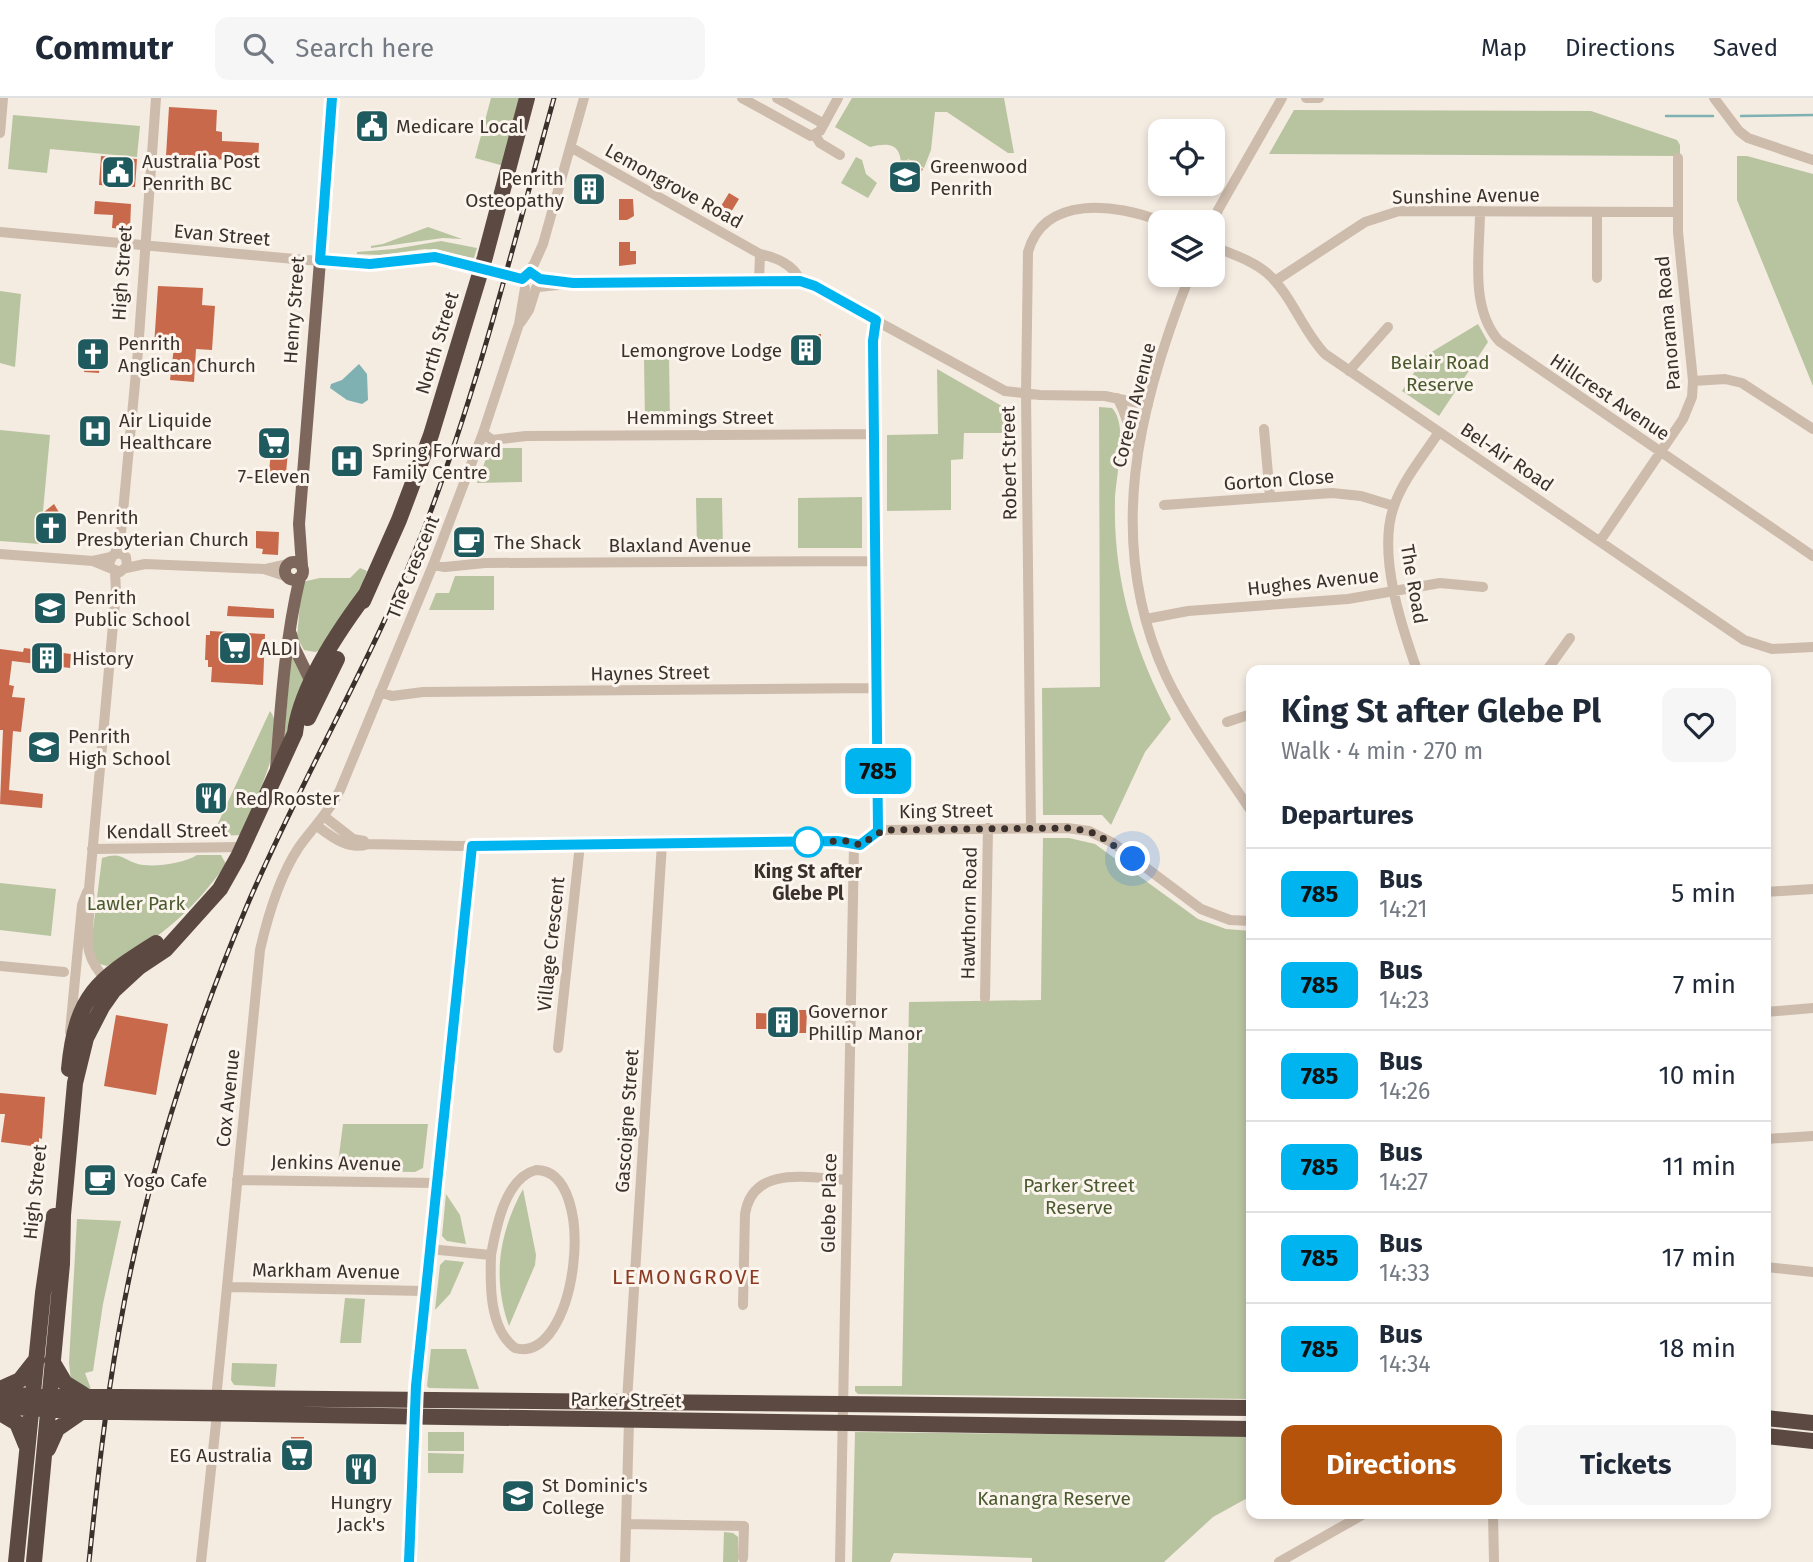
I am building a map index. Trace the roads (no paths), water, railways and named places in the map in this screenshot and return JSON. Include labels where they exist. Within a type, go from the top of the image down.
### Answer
[{"type":"highway","name":"North Street","points":[[312,710],[399,520],[431,435],[485,257],[527,98]]},
{"type":"highway","name":"North Street","points":[[312,683],[366,594]]},
{"type":"highway","points":[[105,985],[166,949],[220,889],[243,847],[295,733],[297,717],[312,683]]},
{"type":"highway","points":[[295,733],[306,723],[312,710]]},
{"type":"highway","name":"High Street","points":[[45,1359],[75,1027],[83,1006],[105,985]]},
{"type":"highway","name":"High Street","points":[[40,1403],[79,1060],[105,985]]},
{"type":"highway","points":[[0,1391],[20,1380],[45,1359],[87,1404],[52,1436],[42,1471]]},
{"type":"highway","name":"Parker Street","points":[[0,1391],[40,1403]]},
{"type":"highway","name":"Parker Street","points":[[216,1406],[415,1399],[1246,1408]]},
{"type":"highway","points":[[16,1562],[27,1451],[40,1403]]},
{"type":"highway","points":[[34,1562],[42,1471],[40,1403]]},
{"type":"highway","name":"Parker Street","points":[[0,1406],[40,1403],[216,1406],[414,1416],[525,1416],[537,1419],[1246,1429]]},
{"type":"highway","points":[[0,1412],[17,1423],[27,1451]]},
{"type":"highway","points":[[1771,1419],[1813,1423]]},
{"type":"highway","points":[[1771,1436],[1809,1439]]},
{"type":"main road","name":"Henry Street","points":[[275,776],[299,526],[332,98]]},
{"type":"main road","points":[[290,627],[295,649],[312,683],[312,710]]},
{"type":"main road","points":[[295,649],[310,657],[330,650]]},
{"type":"street","points":[[0,133],[3,98]]},
{"type":"street","name":"High Street","points":[[89,889],[119,563],[156,98]]},
{"type":"street","name":"The Crescent","points":[[321,821],[340,790],[435,561],[483,433],[519,324],[529,282],[572,148],[584,98]]},
{"type":"street","points":[[742,98],[807,134],[815,135]]},
{"type":"street","points":[[778,98],[824,124]]},
{"type":"street","points":[[815,135],[838,98]]},
{"type":"street","points":[[1221,210],[1282,98]]},
{"type":"street","points":[[1306,98],[1319,98]]},
{"type":"street","points":[[1714,98],[1739,131],[1748,138],[1813,160]]},
{"type":"street","points":[[815,135],[820,144],[840,155]]},
{"type":"street","name":"Lemongrove Road","points":[[572,148],[760,254],[770,256],[794,269],[800,281],[815,286],[999,389],[1026,394],[1096,395],[1148,405]]},
{"type":"street","name":"Panorama Road","points":[[1600,541],[1687,411],[1693,381],[1677,212],[1678,158]]},
{"type":"street","name":"Robert Street","points":[[1031,828],[1026,261],[1036,233],[1052,218],[1082,208],[1128,209],[1148,216]]},
{"type":"street","name":"Sunshine Avenue","points":[[1275,282],[1365,222],[1380,216],[1409,211],[1677,212]]},
{"type":"street","name":"Hillcrest Avenue","points":[[1480,211],[1481,304],[1496,338],[1813,556]]},
{"type":"street","points":[[1597,212],[1597,278]]},
{"type":"street","name":"Evan Street","points":[[0,232],[370,264],[435,257],[529,282],[800,281]]},
{"type":"street","name":"Bel-Air Road","points":[[1225,252],[1258,267],[1275,282],[1322,351],[1744,640],[1772,649],[1813,647]]},
{"type":"street","points":[[759,281],[760,254]]},
{"type":"street","name":"Coreen Avenue","points":[[1186,287],[1148,405],[1137,451],[1132,523],[1135,566],[1146,619],[1158,658],[1180,702],[1246,803]]},
{"type":"street","points":[[876,320],[873,341],[878,831]]},
{"type":"street","points":[[1349,371],[1388,327]]},
{"type":"street","points":[[1693,381],[1725,379],[1742,383],[1813,429]]},
{"type":"street","points":[[1117,398],[1124,408],[1127,429],[1137,451]]},
{"type":"street","points":[[1264,429],[1269,498]]},
{"type":"street","name":"Hemmings Street","points":[[483,433],[496,431],[526,436],[874,434]]},
{"type":"street","name":"The Road","points":[[1417,665],[1395,591],[1388,548],[1394,506],[1439,432]]},
{"type":"street","name":"Gorton Close","points":[[1164,505],[1342,493],[1394,506]]},
{"type":"street","points":[[0,554],[293,571]]},
{"type":"street","name":"Blaxland Avenue","points":[[435,561],[875,561]]},
{"type":"street","name":"Hughes Avenue","points":[[1146,619],[1188,611],[1336,600],[1440,583],[1483,587]]},
{"type":"street","points":[[1551,665],[1570,638]]},
{"type":"street","name":"Haynes Street","points":[[382,687],[423,692],[877,688]]},
{"type":"street","points":[[1227,722],[1246,716]]},
{"type":"street","points":[[321,821],[353,839],[368,844],[472,846],[848,841],[854,846]]},
{"type":"street","name":"Cox Avenue","points":[[201,1562],[260,950],[265,927],[288,867],[301,844],[321,821]]},
{"type":"street","name":"Hawthorn Road","points":[[985,998],[988,828]]},
{"type":"street","name":"King Street","points":[[854,846],[867,843],[878,831],[1073,828],[1097,834],[1201,909],[1230,920],[1246,921]]},
{"type":"street","name":"Gascoigne Street","points":[[627,1401],[662,843]]},
{"type":"street","name":"Village Crescent","points":[[558,1048],[580,844]]},
{"type":"street","points":[[410,1562],[414,1416],[424,1291],[472,846]]},
{"type":"street","name":"Glebe Place","points":[[839,1562],[854,846]]},
{"type":"street","name":"Kendall Street","points":[[92,849],[243,847]]},
{"type":"street","points":[[89,889],[91,906],[87,949],[92,964],[105,985]]},
{"type":"street","points":[[70,1059],[69,1032],[81,915],[89,889]]},
{"type":"street","points":[[1771,892],[1813,889]]},
{"type":"street","points":[[0,966],[64,972]]},
{"type":"street","points":[[1771,1012],[1813,1008]]},
{"type":"street","points":[[1771,1139],[1813,1136]]},
{"type":"street","points":[[536,1170],[547,1171],[557,1177],[566,1194],[572,1218],[574,1264],[567,1295],[556,1323],[546,1339],[534,1348],[515,1348],[502,1332],[492,1291],[491,1255],[502,1214],[520,1179],[536,1170]]},
{"type":"street","points":[[743,1305],[745,1214],[752,1192],[763,1182],[777,1178],[847,1180]]},
{"type":"street","name":"Jenkins Avenue","points":[[237,1180],[435,1183]]},
{"type":"street","points":[[429,1249],[491,1255]]},
{"type":"street","points":[[1771,1268],[1813,1272]]},
{"type":"street","name":"Markham Avenue","points":[[228,1287],[424,1291]]},
{"type":"street","points":[[625,1562],[629,1421]]},
{"type":"street","points":[[1279,1562],[1355,1519]]},
{"type":"street","points":[[1493,1519],[1494,1562]]},
{"type":"street","points":[[626,1524],[744,1526],[743,1558]]},
{"type":"water","points":[[359,364],[367,374],[368,400],[362,404],[347,400],[330,388],[331,384],[342,380]]},
{"type":"waterway","points":[[1741,116],[1813,115]]},
{"type":"waterway","points":[[1666,116],[1713,116]]},
{"type":"railway","points":[[89,1562],[105,1418],[119,1331],[141,1223],[170,1116],[187,1063],[246,908],[360,672],[424,529],[478,369],[554,98]]},
{"type":"place","name":"Medicare Local","points":[[372,126]]},
{"type":"place","name":"Australia Post Penrith BC","points":[[118,172]]},
{"type":"place","name":"Greenwood Penrith","points":[[905,177]]},
{"type":"place","name":"Penrith Osteopathy","points":[[589,189]]},
{"type":"place","name":"Lemongrove Lodge","points":[[806,350]]},
{"type":"place","name":"Penrith Anglican Church","points":[[93,354]]},
{"type":"place","name":"Air Liquide Healthcare","points":[[95,431]]},
{"type":"place","name":"7-Eleven","points":[[274,443]]},
{"type":"place","name":"Spring Forward Family Centre","points":[[347,461]]},
{"type":"place","name":"Penrith Presbyterian Church","points":[[51,528]]},
{"type":"place","name":"The Shack","points":[[469,542]]},
{"type":"place","name":"Penrith Public School","points":[[50,608]]},
{"type":"place","name":"ALDI","points":[[235,648]]},
{"type":"place","name":"History","points":[[47,658]]},
{"type":"place","name":"Penrith High School","points":[[44,747]]},
{"type":"place","name":"Red Rooster","points":[[211,798]]},
{"type":"place","name":"King St after Glebe Pl","points":[[808,842]]},
{"type":"place","name":"Governor Phillip Manor","points":[[783,1022]]},
{"type":"place","name":"Yogo Cafe","points":[[100,1180]]},
{"type":"place","name":"EG Australia","points":[[297,1455]]},
{"type":"place","name":"Hungry Jack's","points":[[361,1469]]},
{"type":"place","name":"St Dominic's College","points":[[518,1496]]},
{"type":"district","name":"LEMONGROVE","points":[[687,1277]]},
{"type":"park label","name":"Belair Road Reserve","points":[[1440,373]]},
{"type":"park label","name":"Lawler Park","points":[[136,903]]},
{"type":"park label","name":"Parker Street Reserve","points":[[1079,1196]]},
{"type":"park label","name":"Kanangra Reserve","points":[[1054,1498]]}]
